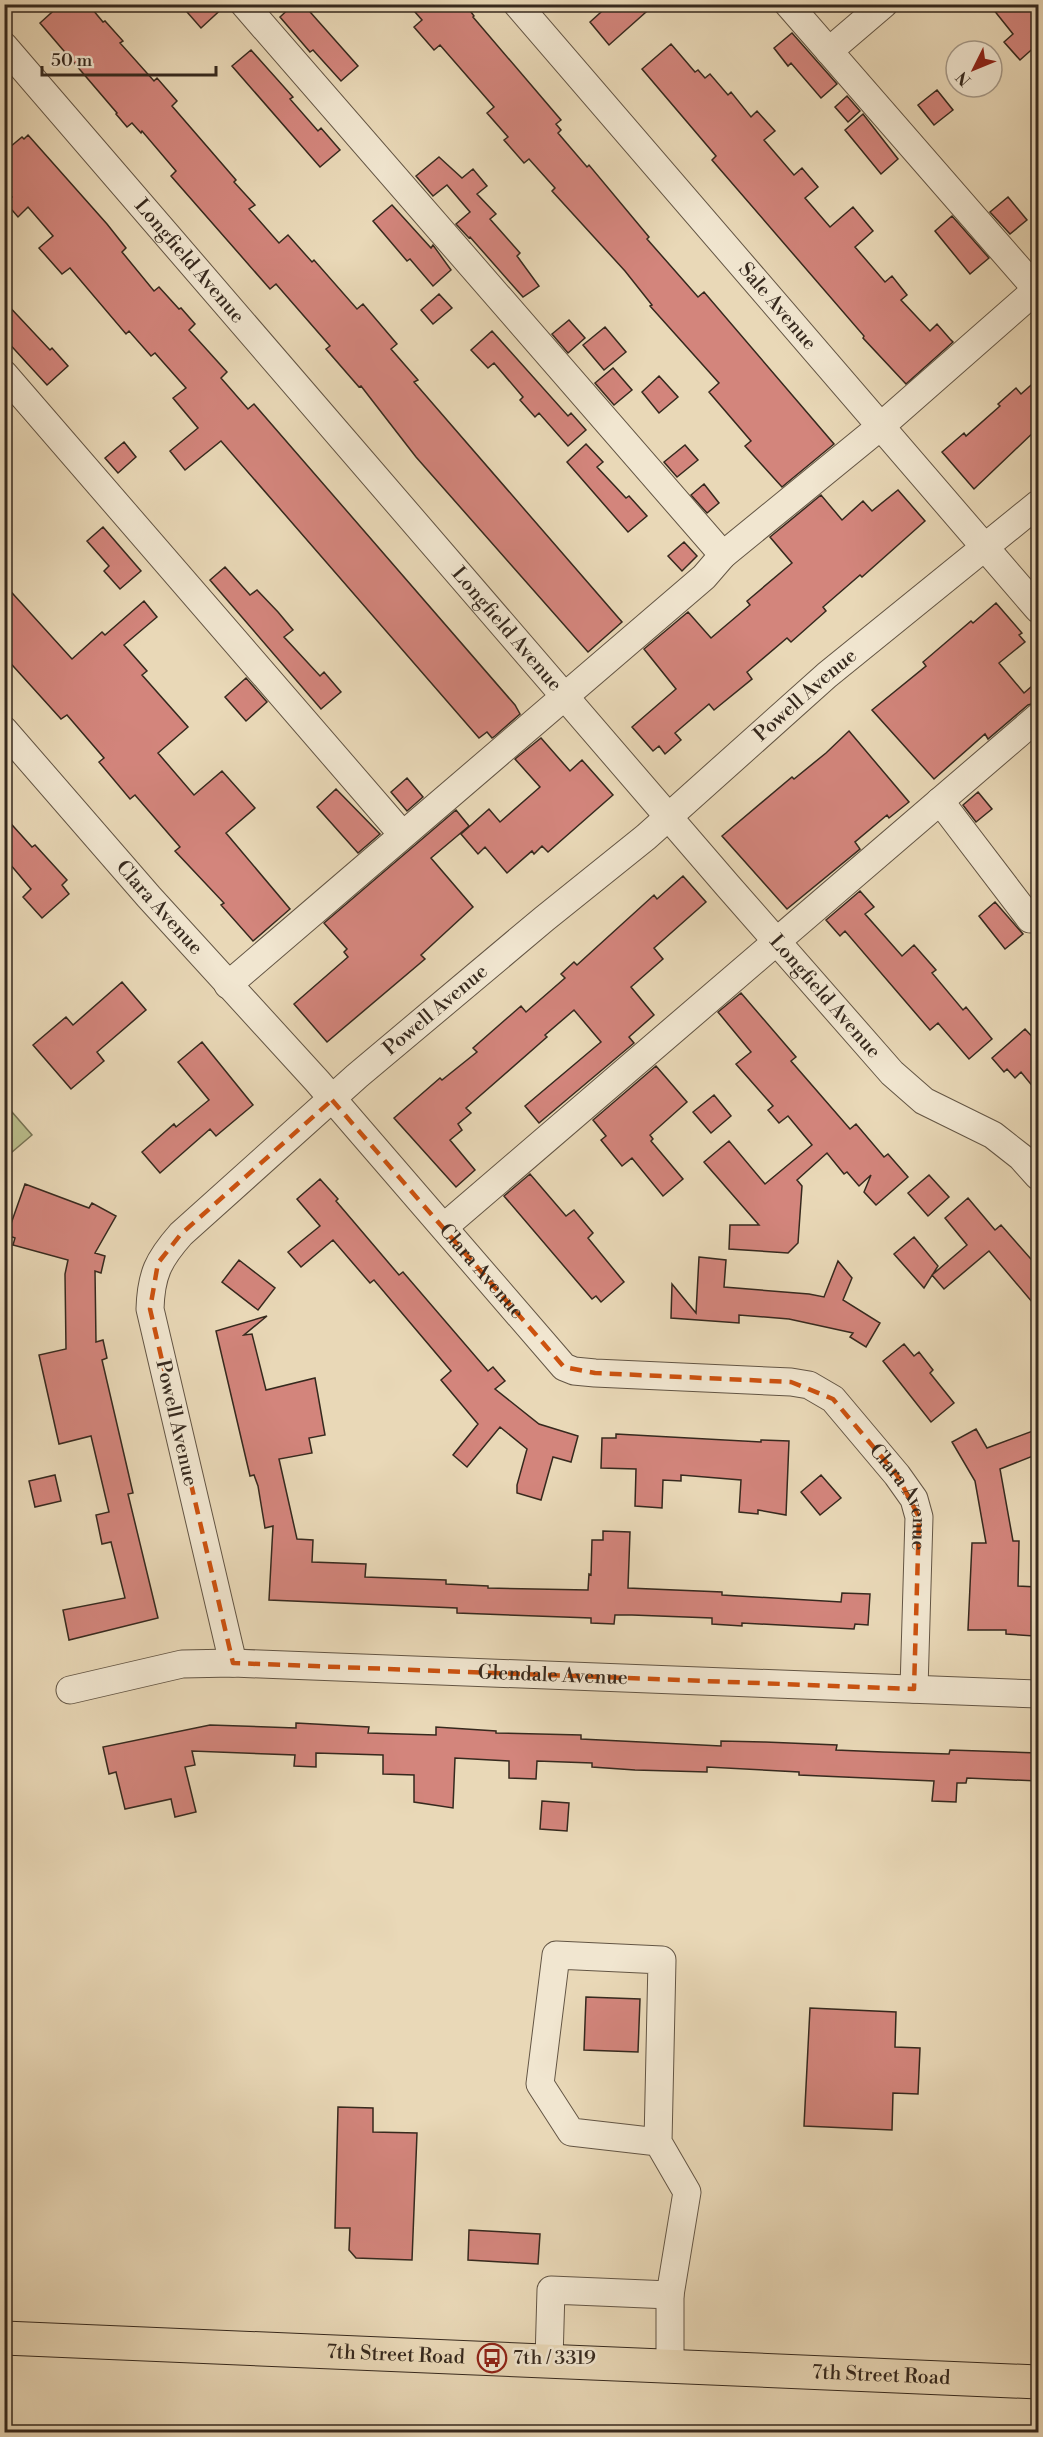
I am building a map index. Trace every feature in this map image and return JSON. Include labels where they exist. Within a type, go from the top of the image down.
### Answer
[{"type":"main road","name":"7th Street Road","points":[[4,2338],[1038,2382]]},
{"type":"street","points":[[244,4],[723,555]]},
{"type":"street","name":"Sale Avenue","points":[[517,4],[1038,609]]},
{"type":"street","points":[[228,985],[704,577],[723,555],[881,426],[1038,290],[788,4]]},
{"type":"street","points":[[829,51],[884,4]]},
{"type":"street","name":"Longfield Avenue","points":[[4,46],[892,1073],[911,1091],[945,1113],[993,1136],[1021,1157],[1038,1176]]},
{"type":"street","points":[[4,374],[402,834]]},
{"type":"street","name":"Powell Avenue","points":[[233,1663],[150,1309],[151,1288],[159,1263],[181,1234],[332,1100],[543,919],[670,816],[827,675],[1038,504]]},
{"type":"street","points":[[444,1227],[1038,717]]},
{"type":"street","name":"Clara Avenue","points":[[4,730],[88,828],[444,1227],[564,1367],[574,1371],[791,1382],[809,1385],[833,1399],[897,1475],[914,1499],[919,1517],[914,1689]]},
{"type":"street","points":[[940,801],[1030,919]]},
{"type":"street","name":"Glendale Avenue","points":[[70,1690],[182,1664],[233,1663],[1038,1694]]},
{"type":"street","points":[[658,2142],[571,2132],[540,2084],[556,1954],[662,1960],[658,2142],[687,2192],[670,2295],[670,2366]]},
{"type":"street","points":[[549,2361],[551,2290],[670,2295]]},
{"type":"highlighted area","points":[[332,1100],[564,1367],[595,1373],[791,1382],[833,1399],[897,1475],[919,1517],[914,1689],[233,1663],[150,1309],[158,1263],[181,1234]]},
{"type":"green space","points":[[5,1104],[32,1135],[4,1158]]},
{"type":"building","points":[[61,4],[88,4],[103,22],[105,21],[123,41],[120,43],[154,81],[157,78],[177,101],[172,106],[236,180],[234,182],[255,205],[249,209],[279,243],[288,235],[312,262],[314,260],[357,309],[363,304],[397,344],[391,349],[418,380],[414,382],[622,622],[588,652],[416,457],[361,386],[359,387],[326,349],[330,346],[276,284],[270,289],[171,176],[176,171],[142,131],[141,133],[132,123],[127,127],[40,23]]},
{"type":"building","points":[[180,4],[227,4],[201,28]]},
{"type":"building","points":[[294,4],[303,4],[358,66],[341,81],[313,50],[310,52],[280,17]]},
{"type":"building","points":[[408,4],[465,4],[473,17],[561,120],[556,124],[561,130],[558,133],[587,167],[589,165],[649,237],[647,239],[698,297],[704,292],[834,444],[782,487],[745,446],[751,441],[709,392],[719,383],[650,306],[652,305],[625,271],[552,191],[555,188],[529,159],[524,163],[504,140],[508,137],[487,113],[494,107],[440,45],[434,50],[414,27],[422,20]]},
{"type":"building","points":[[610,4],[655,4],[609,45],[590,22]]},
{"type":"building","points":[[989,4],[1038,4],[1038,44],[1020,60],[1004,42],[1013,34]]},
{"type":"building","points":[[792,33],[837,84],[821,98],[791,63],[788,66],[774,48]]},
{"type":"building","points":[[671,44],[695,72],[698,70],[705,78],[710,74],[728,95],[731,92],[751,117],[757,111],[775,131],[764,140],[794,175],[802,168],[818,187],[805,198],[830,227],[853,207],[873,231],[855,247],[885,282],[892,276],[907,295],[901,300],[930,331],[937,324],[953,342],[906,384],[863,338],[864,336],[712,160],[716,156],[642,69]]},
{"type":"building","points":[[251,50],[293,97],[290,99],[318,131],[321,128],[340,150],[320,167],[232,66]]},
{"type":"building","points":[[937,90],[953,110],[934,125],[918,105]]},
{"type":"building","points":[[847,96],[860,111],[848,122],[835,107]]},
{"type":"building","points":[[863,114],[898,159],[881,174],[845,130]]},
{"type":"building","points":[[28,135],[107,224],[126,248],[122,252],[154,291],[159,287],[195,324],[189,330],[227,372],[221,378],[248,409],[254,404],[515,705],[520,714],[495,736],[492,738],[487,732],[479,738],[221,441],[185,470],[170,451],[198,428],[173,398],[186,388],[155,353],[151,356],[129,331],[126,334],[70,268],[62,274],[39,248],[53,236],[28,207],[18,217],[6,203],[12,197],[4,188],[4,152],[22,137],[24,139]]},
{"type":"building","points":[[439,157],[462,178],[473,169],[487,186],[477,194],[496,214],[490,219],[520,253],[517,256],[539,286],[523,297],[456,224],[470,212],[447,185],[433,196],[416,176]]},
{"type":"building","points":[[1008,197],[1027,220],[1010,234],[990,212]]},
{"type":"building","points":[[392,205],[431,248],[433,245],[451,270],[433,286],[410,259],[407,261],[373,221]]},
{"type":"building","points":[[952,216],[989,258],[970,274],[935,231]]},
{"type":"building","points":[[439,294],[452,308],[433,324],[421,310]]},
{"type":"building","points":[[4,301],[68,366],[47,385],[4,338]]},
{"type":"building","points":[[569,320],[585,338],[568,353],[552,334]]},
{"type":"building","points":[[605,327],[626,352],[604,370],[583,345]]},
{"type":"building","points":[[492,331],[568,416],[571,413],[586,430],[568,446],[539,413],[535,417],[520,400],[523,397],[494,363],[488,368],[471,350]]},
{"type":"building","points":[[613,368],[632,390],[614,405],[595,383]]},
{"type":"building","points":[[659,376],[678,397],[659,413],[642,392]]},
{"type":"building","points":[[1038,379],[1038,428],[974,489],[942,452],[964,433],[966,436],[1000,406],[998,404],[1016,388],[1021,394]]},
{"type":"building","points":[[124,442],[136,457],[118,473],[105,458]]},
{"type":"building","points":[[586,444],[603,462],[597,467],[626,498],[629,496],[647,516],[628,532],[567,462]]},
{"type":"building","points":[[685,445],[698,460],[677,477],[664,462]]},
{"type":"building","points":[[704,484],[719,503],[707,513],[691,495]]},
{"type":"building","points":[[898,490],[925,521],[862,577],[860,575],[823,607],[826,611],[791,642],[787,638],[747,672],[752,679],[714,710],[709,704],[675,733],[681,740],[665,754],[659,746],[653,751],[632,727],[676,689],[644,649],[688,612],[711,638],[750,605],[747,601],[792,563],[770,537],[821,495],[842,520],[863,501],[872,511]]},
{"type":"building","points":[[103,527],[141,571],[120,589],[104,571],[109,566],[87,541]]},
{"type":"building","points":[[684,542],[697,556],[682,571],[668,556]]},
{"type":"building","points":[[225,567],[250,595],[257,590],[278,612],[293,630],[284,637],[320,676],[324,672],[341,692],[321,709],[210,580]]},
{"type":"building","points":[[4,584],[72,659],[102,632],[105,635],[144,601],[157,617],[124,645],[147,671],[142,675],[188,727],[158,753],[194,795],[222,771],[255,808],[226,833],[290,909],[253,941],[221,905],[224,903],[175,851],[180,847],[135,795],[130,799],[99,762],[104,758],[67,715],[61,719],[4,656]]},
{"type":"building","points":[[996,603],[1022,633],[1019,635],[1025,642],[999,663],[1024,693],[1038,681],[1038,702],[1028,705],[988,739],[985,734],[934,779],[872,710],[926,666],[923,662]]},
{"type":"building","points":[[246,678],[267,702],[246,721],[225,697]]},
{"type":"building","points":[[849,731],[909,802],[889,818],[887,815],[855,842],[860,849],[787,909],[722,836],[792,777],[794,779],[826,753]]},
{"type":"building","points":[[541,738],[570,771],[582,760],[613,795],[548,852],[542,846],[534,854],[532,851],[507,873],[485,847],[478,854],[461,834],[489,809],[500,822],[540,787],[515,759]]},
{"type":"building","points":[[407,778],[423,797],[407,811],[391,792]]},
{"type":"building","points":[[336,789],[380,834],[358,853],[317,807]]},
{"type":"building","points":[[978,792],[992,809],[976,822],[963,805]]},
{"type":"building","points":[[456,810],[469,826],[431,858],[473,907],[421,955],[425,959],[327,1042],[294,1004],[348,957],[344,952],[347,949],[324,923]]},
{"type":"building","points":[[4,816],[67,880],[62,885],[69,894],[42,918],[23,897],[31,889],[4,857]]},
{"type":"building","points":[[683,876],[706,902],[654,948],[663,959],[631,987],[654,1015],[629,1037],[634,1043],[539,1123],[525,1106],[601,1042],[574,1010],[545,1035],[547,1037],[466,1108],[471,1113],[458,1124],[462,1130],[450,1140],[475,1170],[456,1187],[394,1118],[440,1078],[442,1080],[477,1052],[473,1048],[521,1006],[526,1012],[565,978],[561,974],[574,962],[577,965],[654,895],[657,899]]},
{"type":"building","points":[[860,891],[874,907],[865,914],[902,956],[914,945],[936,970],[932,973],[963,1010],[966,1007],[992,1039],[969,1059],[938,1023],[930,1030],[845,931],[840,936],[826,920]]},
{"type":"building","points":[[995,902],[1023,934],[1005,949],[979,916]]},
{"type":"building","points":[[122,982],[146,1010],[97,1052],[104,1061],[71,1089],[33,1045],[66,1017],[73,1025]]},
{"type":"building","points":[[741,993],[796,1057],[791,1061],[850,1129],[856,1124],[884,1157],[888,1154],[908,1177],[876,1205],[864,1192],[871,1175],[859,1186],[847,1172],[844,1174],[827,1153],[797,1180],[802,1186],[798,1243],[788,1253],[729,1249],[730,1225],[759,1225],[704,1162],[729,1141],[765,1184],[812,1145],[788,1116],[779,1123],[768,1110],[773,1106],[736,1064],[751,1052],[718,1012]]},
{"type":"building","points":[[1025,1029],[1038,1043],[1038,1093],[1021,1072],[1015,1078],[1007,1069],[1004,1072],[992,1058]]},
{"type":"building","points":[[202,1042],[253,1105],[216,1136],[210,1129],[160,1173],[142,1152],[174,1124],[176,1127],[209,1100],[178,1062]]},
{"type":"building","points":[[656,1066],[687,1102],[650,1135],[653,1139],[651,1141],[683,1179],[663,1196],[632,1158],[622,1166],[601,1140],[606,1136],[593,1120]]},
{"type":"building","points":[[714,1095],[731,1116],[711,1133],[693,1112]]},
{"type":"building","points":[[530,1174],[566,1216],[574,1210],[593,1233],[588,1238],[624,1282],[601,1302],[596,1296],[592,1299],[504,1196]]},
{"type":"building","points":[[929,1175],[949,1197],[928,1216],[908,1193]]},
{"type":"building","points":[[320,1179],[399,1275],[403,1272],[488,1371],[493,1367],[505,1381],[495,1389],[539,1424],[578,1436],[571,1462],[553,1457],[541,1500],[517,1493],[527,1449],[500,1427],[467,1467],[453,1455],[478,1424],[441,1380],[451,1371],[374,1280],[370,1283],[333,1240],[301,1267],[288,1252],[320,1226],[297,1199]]},
{"type":"building","points":[[25,1184],[89,1208],[92,1203],[116,1216],[95,1253],[105,1256],[101,1273],[95,1271],[96,1342],[103,1340],[107,1358],[102,1360],[133,1493],[128,1494],[158,1618],[69,1640],[63,1610],[125,1598],[111,1542],[102,1544],[96,1515],[109,1512],[91,1436],[59,1444],[39,1355],[66,1349],[65,1274],[68,1260],[13,1245],[15,1238],[7,1235]]},
{"type":"building","points":[[968,1198],[995,1230],[1001,1225],[1038,1267],[1038,1309],[989,1251],[944,1289],[932,1275],[967,1245],[945,1218]]},
{"type":"building","points":[[914,1237],[938,1266],[924,1288],[894,1254]]},
{"type":"building","points":[[699,1257],[726,1260],[724,1287],[824,1297],[838,1261],[852,1278],[843,1300],[880,1323],[866,1347],[850,1337],[853,1333],[789,1319],[739,1315],[739,1323],[671,1318],[672,1284],[696,1313]]},
{"type":"building","points":[[239,1260],[275,1288],[258,1310],[222,1282]]},
{"type":"building","points":[[267,1316],[244,1335],[252,1334],[266,1390],[315,1378],[325,1435],[309,1438],[312,1453],[279,1459],[297,1539],[313,1540],[312,1562],[366,1564],[365,1577],[446,1580],[446,1584],[488,1586],[488,1588],[588,1590],[592,1540],[603,1540],[603,1531],[630,1532],[628,1588],[722,1592],[722,1595],[841,1602],[842,1593],[870,1594],[868,1625],[855,1624],[854,1629],[742,1623],[742,1626],[712,1624],[712,1618],[632,1615],[615,1615],[614,1624],[591,1623],[591,1618],[457,1613],[457,1608],[269,1600],[273,1526],[265,1528],[258,1486],[254,1475],[250,1476],[216,1331]]},
{"type":"building","points":[[904,1344],[914,1356],[919,1352],[933,1370],[930,1373],[954,1403],[931,1422],[883,1361]]},
{"type":"building","points":[[976,1429],[987,1448],[1038,1429],[1038,1454],[1000,1469],[1013,1541],[1019,1541],[1018,1586],[1037,1587],[1034,1636],[1006,1634],[1006,1630],[968,1630],[972,1543],[986,1543],[975,1481],[952,1442]]},
{"type":"building","points":[[616,1434],[761,1442],[761,1440],[789,1441],[786,1515],[758,1510],[758,1514],[739,1512],[741,1480],[681,1475],[681,1481],[663,1480],[662,1508],[635,1506],[636,1469],[601,1468],[602,1438],[616,1438]]},
{"type":"building","points":[[55,1475],[61,1501],[35,1507],[29,1481]]},
{"type":"building","points":[[821,1475],[841,1498],[820,1515],[801,1492]]},
{"type":"building","points":[[296,1723],[369,1727],[368,1733],[436,1735],[436,1727],[496,1731],[496,1733],[581,1735],[581,1739],[721,1746],[721,1741],[837,1745],[836,1750],[883,1752],[949,1754],[950,1750],[1038,1753],[1038,1781],[967,1778],[966,1783],[957,1783],[956,1802],[932,1801],[934,1781],[799,1775],[799,1772],[707,1767],[707,1772],[635,1770],[592,1767],[592,1763],[537,1761],[536,1779],[509,1778],[509,1761],[455,1758],[453,1808],[414,1802],[414,1775],[383,1774],[383,1755],[316,1753],[316,1767],[294,1766],[295,1755],[192,1751],[195,1765],[185,1767],[196,1812],[175,1817],[171,1799],[125,1809],[116,1772],[109,1774],[103,1747],[210,1725],[296,1728]]},
{"type":"building","points":[[542,1801],[569,1803],[567,1831],[540,1829]]},
{"type":"building","points":[[586,1997],[640,1999],[638,2052],[584,2050]]},
{"type":"building","points":[[810,2008],[896,2012],[895,2047],[920,2048],[918,2094],[893,2093],[892,2130],[804,2126]]},
{"type":"building","points":[[338,2107],[373,2108],[373,2132],[417,2133],[412,2260],[356,2258],[349,2250],[350,2228],[335,2228]]},
{"type":"building","points":[[469,2230],[540,2234],[538,2264],[468,2260]]},
{"type":"place","name":"7th / 3319","points":[[492,2358]]}]
